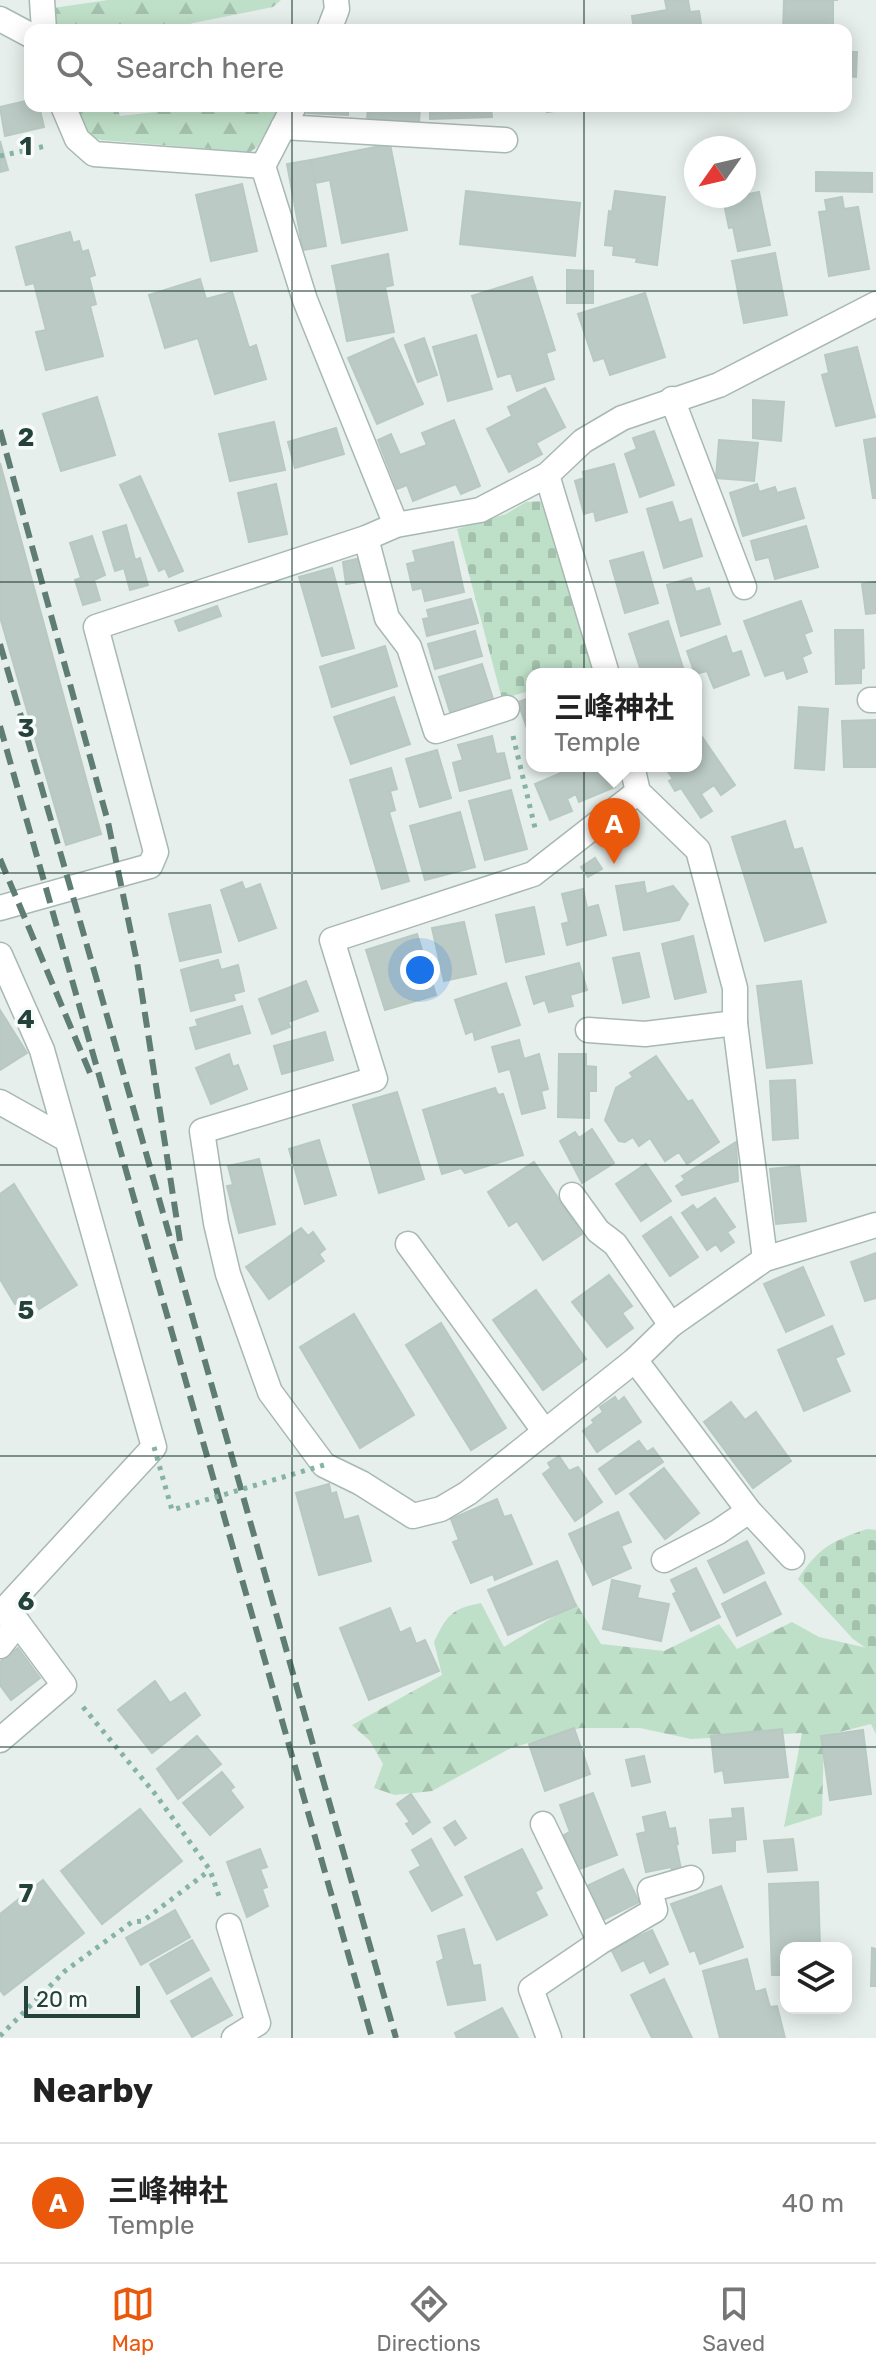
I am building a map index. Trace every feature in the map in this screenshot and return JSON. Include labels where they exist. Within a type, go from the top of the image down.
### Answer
[{"type":"street","points":[[42,0],[44,24]]},
{"type":"street","points":[[331,24],[337,9],[336,0]]},
{"type":"street","points":[[0,19],[24,32]]},
{"type":"street","points":[[66,112],[77,139],[94,154],[263,166]]},
{"type":"street","points":[[396,525],[305,300],[263,166],[288,116],[505,140]]},
{"type":"street","points":[[0,908],[150,866],[156,852],[96,627],[366,538],[396,525],[480,510],[547,475],[583,441],[622,418],[719,385],[876,304]]},
{"type":"street","points":[[672,399],[744,587]]},
{"type":"street","points":[[547,475],[605,668]]},
{"type":"street","points":[[366,538],[387,618],[409,647],[436,731],[507,708]]},
{"type":"street","points":[[633,772],[638,792],[698,850],[735,988],[735,1023],[765,1259]]},
{"type":"street","points":[[638,792],[533,874],[332,940],[375,1079],[202,1131],[216,1223],[228,1274],[270,1392],[324,1465],[361,1483],[413,1516],[441,1509],[468,1493],[545,1432],[635,1360],[671,1325],[765,1259],[876,1225]]},
{"type":"street","points":[[0,955],[42,1050],[154,1447],[7,1615],[0,1646]]},
{"type":"street","points":[[588,1030],[645,1034],[735,1023]]},
{"type":"street","points":[[0,1102],[66,1139]]},
{"type":"street","points":[[572,1195],[598,1231],[615,1244],[671,1325]]},
{"type":"street","points":[[408,1244],[545,1432]]},
{"type":"street","points":[[635,1360],[749,1511],[792,1557]]},
{"type":"street","points":[[664,1560],[718,1532],[749,1511]]},
{"type":"street","points":[[0,1740],[64,1685],[7,1615]]},
{"type":"street","points":[[543,1824],[600,1942]]},
{"type":"street","points":[[549,2038],[531,1989],[600,1942],[655,1910],[650,1890],[691,1878]]},
{"type":"street","points":[[229,1926],[258,2023],[234,2038]]},
{"type":"path","points":[[0,156],[77,139]]},
{"type":"path","points":[[507,708],[544,866]]},
{"type":"path","points":[[154,1447],[172,1510],[324,1465]]},
{"type":"path","points":[[64,1685],[156,1795],[210,1870],[229,1926]]},
{"type":"path","points":[[0,2036],[65,1971],[132,1922],[143,1921],[210,1870]]},
{"type":"green space","points":[[108,0],[281,0],[273,7],[190,24],[54,24],[53,8]]},
{"type":"green space","points":[[75,112],[119,112],[120,116],[155,112],[278,112],[257,147],[250,152],[101,140],[85,135]]},
{"type":"green space","points":[[546,501],[597,668],[526,668],[526,692],[502,699],[457,529],[506,514],[526,502]]},
{"type":"green space","points":[[867,1529],[876,1530],[876,1655],[853,1639],[798,1579],[827,1546]]},
{"type":"green space","points":[[481,1603],[504,1647],[576,1603],[601,1644],[664,1651],[719,1624],[737,1649],[792,1622],[819,1637],[876,1650],[876,1734],[871,1724],[824,1736],[822,1815],[784,1827],[802,1733],[691,1739],[640,1728],[580,1728],[511,1748],[432,1791],[395,1795],[374,1788],[383,1764],[370,1741],[352,1725],[442,1675],[434,1642],[451,1615]]},
{"type":"building","points":[[665,0],[688,0],[690,12],[699,11],[701,24],[633,24],[632,16],[667,10]]},
{"type":"building","points":[[784,0],[833,0],[833,24],[783,24]]},
{"type":"building","points":[[852,52],[857,52],[856,77],[852,77]]},
{"type":"building","points":[[24,101],[24,112],[40,112],[44,127],[5,136],[0,107]]},
{"type":"building","points":[[348,112],[348,115],[307,113]]},
{"type":"building","points":[[368,112],[420,112],[419,124],[367,120]]},
{"type":"building","points":[[430,112],[492,112],[492,117],[430,119]]},
{"type":"building","points":[[0,141],[8,170],[0,172]]},
{"type":"building","points":[[390,144],[407,230],[342,243],[330,180],[315,183],[311,160]]},
{"type":"building","points":[[311,160],[326,246],[303,250],[287,164]]},
{"type":"building","points":[[816,172],[872,173],[872,192],[816,191]]},
{"type":"building","points":[[242,184],[257,251],[211,261],[196,195]]},
{"type":"building","points":[[466,191],[580,203],[575,256],[460,244]]},
{"type":"building","points":[[615,191],[665,197],[657,265],[613,255],[614,246],[605,245]]},
{"type":"building","points":[[759,192],[770,245],[738,251],[725,208],[756,208],[756,193]]},
{"type":"building","points":[[842,197],[844,209],[858,207],[869,269],[829,276],[819,212],[827,211],[825,200]]},
{"type":"building","points":[[70,232],[73,243],[79,241],[82,252],[88,250],[95,275],[89,277],[96,304],[90,306],[103,356],[46,370],[36,332],[46,330],[34,283],[26,285],[16,247]]},
{"type":"building","points":[[775,253],[787,315],[744,323],[732,261]]},
{"type":"building","points":[[388,254],[393,285],[385,287],[394,332],[347,341],[332,266]]},
{"type":"building","points":[[567,270],[593,271],[593,303],[567,303]]},
{"type":"building","points":[[532,277],[555,350],[546,353],[554,379],[517,391],[511,373],[498,377],[472,296]]},
{"type":"building","points":[[200,279],[206,299],[232,292],[249,348],[256,345],[266,379],[215,394],[198,338],[165,348],[149,295]]},
{"type":"building","points":[[645,293],[665,357],[610,375],[604,358],[594,361],[578,314]]},
{"type":"building","points":[[476,335],[492,389],[448,401],[433,347]]},
{"type":"building","points":[[393,338],[423,404],[377,424],[348,358]]},
{"type":"building","points":[[424,338],[437,375],[418,382],[405,345]]},
{"type":"building","points":[[857,347],[875,417],[836,426],[822,375],[829,373],[825,355]]},
{"type":"building","points":[[545,388],[565,427],[536,443],[542,454],[509,472],[487,429],[512,416],[508,407]]},
{"type":"building","points":[[97,397],[115,455],[61,471],[43,414]]},
{"type":"building","points":[[753,400],[784,402],[781,441],[753,438]]},
{"type":"building","points":[[454,420],[480,486],[461,494],[456,484],[413,501],[407,485],[397,489],[378,440],[391,434],[400,455],[427,445],[422,433]]},
{"type":"building","points":[[274,422],[285,470],[230,481],[219,434]]},
{"type":"building","points":[[336,428],[344,454],[295,468],[288,442]]},
{"type":"building","points":[[654,431],[674,485],[640,497],[625,454],[637,449],[633,438]]},
{"type":"building","points":[[876,438],[876,498],[873,498],[864,440]]},
{"type":"building","points":[[719,440],[758,443],[754,481],[716,478]]},
{"type":"building","points":[[0,463],[101,834],[66,845],[0,617]]},
{"type":"building","points":[[614,464],[627,512],[596,521],[594,511],[584,514],[575,481],[584,478],[583,472]]},
{"type":"building","points":[[140,476],[183,571],[169,577],[165,568],[159,571],[120,485]]},
{"type":"building","points":[[276,484],[287,534],[249,542],[238,493]]},
{"type":"building","points":[[757,484],[759,492],[775,487],[777,493],[795,488],[804,518],[743,536],[730,493]]},
{"type":"building","points":[[672,502],[679,523],[691,519],[702,556],[664,568],[647,509]]},
{"type":"building","points":[[126,525],[135,560],[140,558],[148,585],[130,590],[124,568],[115,571],[103,532]]},
{"type":"building","points":[[806,526],[818,567],[775,579],[769,557],[756,560],[751,541]]},
{"type":"building","points":[[92,536],[105,575],[94,580],[100,600],[83,605],[75,580],[81,578],[70,543]]},
{"type":"building","points":[[453,542],[464,592],[425,601],[422,588],[413,590],[407,564],[416,562],[413,551]]},
{"type":"building","points":[[643,552],[658,603],[625,613],[610,561]]},
{"type":"building","points":[[361,558],[365,581],[346,584],[343,562]]},
{"type":"building","points":[[332,568],[354,648],[322,656],[299,577]]},
{"type":"building","points":[[691,578],[696,592],[709,588],[720,624],[681,636],[667,585]]},
{"type":"building","points":[[876,582],[876,613],[866,614],[862,584]]},
{"type":"building","points":[[471,599],[478,623],[427,636],[423,619],[429,618],[427,610]]},
{"type":"building","points":[[801,601],[812,631],[804,634],[811,653],[802,657],[807,672],[787,679],[784,670],[765,676],[744,621]]},
{"type":"building","points":[[217,606],[221,616],[179,631],[175,621]]},
{"type":"building","points":[[668,621],[683,668],[640,668],[629,634]]},
{"type":"building","points":[[835,630],[863,630],[864,668],[861,669],[861,683],[836,684]]},
{"type":"building","points":[[475,631],[482,656],[435,669],[428,644]]},
{"type":"building","points":[[726,636],[732,654],[741,651],[749,675],[714,688],[707,671],[693,668],[687,651]]},
{"type":"building","points":[[385,646],[397,686],[332,707],[320,667]]},
{"type":"building","points":[[482,664],[494,702],[451,715],[439,677]]},
{"type":"building","points":[[394,697],[410,744],[351,764],[334,717]]},
{"type":"building","points":[[526,699],[526,725],[518,702]]},
{"type":"building","points":[[799,707],[828,709],[824,770],[795,768]]},
{"type":"building","points":[[876,720],[876,767],[844,767],[842,721]]},
{"type":"building","points":[[492,736],[496,754],[504,753],[510,778],[460,791],[453,763],[463,760],[458,745]]},
{"type":"building","points":[[702,737],[735,785],[721,795],[714,785],[701,794],[712,811],[701,818],[681,788],[675,791],[669,781],[673,779],[668,772],[702,772]]},
{"type":"building","points":[[437,750],[451,798],[420,807],[406,759]]},
{"type":"building","points":[[391,768],[397,789],[390,791],[395,810],[389,812],[409,881],[382,889],[350,780]]},
{"type":"building","points":[[563,772],[609,772],[615,787],[579,802],[576,794],[567,799],[572,811],[550,820],[535,784]]},
{"type":"building","points":[[511,790],[527,849],[485,860],[469,801]]},
{"type":"building","points":[[460,812],[475,867],[425,880],[410,826]]},
{"type":"building","points":[[785,821],[794,850],[802,848],[826,922],[765,941],[732,837]]},
{"type":"building","points":[[595,858],[602,869],[588,877],[581,867]]},
{"type":"building","points":[[242,882],[245,890],[260,884],[276,928],[239,941],[221,890]]},
{"type":"building","points":[[644,882],[646,894],[673,886],[688,904],[679,920],[624,930],[616,886]]},
{"type":"building","points":[[583,889],[587,908],[598,905],[606,935],[567,945],[562,924],[569,922],[562,894]]},
{"type":"building","points":[[210,905],[221,952],[180,961],[169,914]]},
{"type":"building","points":[[534,907],[544,954],[506,962],[496,915]]},
{"type":"building","points":[[464,922],[476,974],[444,981],[432,928]]},
{"type":"building","points":[[417,934],[436,995],[385,1010],[366,950]]},
{"type":"building","points":[[693,936],[706,992],[675,999],[662,944]]},
{"type":"building","points":[[639,953],[649,997],[623,1003],[613,958]]},
{"type":"building","points":[[218,960],[221,970],[238,965],[244,991],[233,994],[235,1000],[191,1011],[181,970]]},
{"type":"building","points":[[579,963],[587,990],[570,995],[573,1006],[549,1012],[545,1000],[534,1004],[526,977]]},
{"type":"building","points":[[306,981],[318,1011],[288,1022],[290,1027],[272,1034],[259,999]]},
{"type":"building","points":[[801,981],[812,1063],[767,1068],[757,986]]},
{"type":"building","points":[[506,983],[520,1025],[475,1040],[473,1031],[466,1034],[455,1000]]},
{"type":"building","points":[[242,1006],[250,1033],[196,1049],[190,1028],[198,1026],[196,1020]]},
{"type":"building","points":[[0,1010],[27,1053],[0,1070]]},
{"type":"building","points":[[325,1032],[333,1060],[282,1074],[274,1046]]},
{"type":"building","points":[[519,1040],[524,1059],[539,1054],[548,1089],[541,1091],[545,1108],[522,1114],[510,1069],[499,1072],[492,1047]]},
{"type":"building","points":[[229,1054],[233,1067],[238,1065],[247,1089],[211,1104],[196,1068]]},
{"type":"building","points":[[559,1054],[586,1054],[586,1066],[596,1067],[596,1091],[589,1091],[589,1118],[558,1117]]},
{"type":"building","points":[[656,1056],[688,1102],[692,1100],[719,1142],[687,1164],[679,1152],[665,1161],[650,1138],[639,1146],[633,1137],[625,1142],[619,1141],[605,1120],[616,1088],[633,1077],[630,1073]]},
{"type":"building","points":[[795,1080],[798,1138],[773,1140],[770,1081]]},
{"type":"building","points":[[495,1088],[498,1095],[503,1094],[523,1155],[465,1173],[461,1168],[442,1174],[423,1110]]},
{"type":"building","points":[[397,1092],[424,1179],[379,1193],[353,1105]]},
{"type":"building","points":[[592,1129],[614,1163],[582,1183],[560,1141],[575,1132],[579,1138]]},
{"type":"building","points":[[319,1140],[336,1195],[305,1204],[289,1149]]},
{"type":"building","points":[[736,1142],[738,1181],[682,1195],[676,1186],[685,1180],[682,1176]]},
{"type":"building","points":[[259,1159],[275,1224],[239,1233],[227,1186],[233,1185],[228,1166]]},
{"type":"building","points":[[534,1162],[582,1234],[543,1260],[517,1221],[509,1226],[488,1192]]},
{"type":"building","points":[[646,1164],[671,1201],[641,1221],[616,1184]]},
{"type":"building","points":[[799,1166],[806,1221],[776,1224],[770,1169]]},
{"type":"building","points":[[14,1184],[77,1285],[39,1309],[30,1293],[15,1304],[0,1279],[0,1194]]},
{"type":"building","points":[[715,1198],[735,1227],[727,1232],[734,1242],[721,1251],[716,1244],[707,1250],[682,1213],[693,1205],[697,1210]]},
{"type":"building","points":[[671,1217],[698,1257],[670,1276],[643,1236]]},
{"type":"building","points":[[301,1228],[308,1236],[313,1232],[325,1249],[319,1254],[324,1261],[269,1299],[246,1267]]},
{"type":"building","points":[[876,1253],[876,1298],[865,1301],[851,1262]]},
{"type":"building","points":[[803,1267],[824,1315],[786,1332],[764,1284]]},
{"type":"building","points":[[609,1275],[632,1306],[622,1313],[633,1328],[607,1347],[572,1302]]},
{"type":"building","points":[[536,1290],[586,1359],[543,1390],[493,1320]]},
{"type":"building","points":[[354,1314],[414,1415],[360,1448],[300,1347]]},
{"type":"building","points":[[441,1323],[506,1428],[471,1450],[406,1345]]},
{"type":"building","points":[[832,1326],[844,1354],[835,1358],[850,1391],[804,1411],[778,1350]]},
{"type":"building","points":[[615,1397],[618,1402],[624,1397],[641,1422],[597,1452],[583,1431],[603,1412],[600,1407]]},
{"type":"building","points":[[731,1402],[745,1420],[756,1412],[791,1461],[753,1488],[704,1422]]},
{"type":"building","points":[[639,1441],[647,1452],[653,1448],[663,1462],[616,1494],[599,1469]]},
{"type":"building","points":[[559,1456],[569,1471],[578,1467],[602,1502],[575,1521],[543,1474],[551,1468],[548,1463]]},
{"type":"building","points":[[664,1468],[699,1513],[665,1539],[630,1494]]},
{"type":"building","points":[[329,1484],[331,1494],[336,1492],[344,1520],[358,1516],[371,1561],[319,1575],[296,1493]]},
{"type":"building","points":[[497,1499],[504,1517],[511,1515],[532,1564],[495,1580],[493,1574],[471,1583],[453,1542],[459,1540],[451,1519]]},
{"type":"building","points":[[618,1512],[631,1542],[621,1546],[631,1568],[593,1585],[569,1534]]},
{"type":"building","points":[[747,1541],[764,1573],[724,1593],[708,1561]]},
{"type":"building","points":[[557,1561],[576,1606],[508,1635],[488,1590]]},
{"type":"building","points":[[696,1568],[720,1617],[691,1631],[673,1594],[677,1592],[671,1580]]},
{"type":"building","points":[[612,1580],[640,1586],[637,1598],[669,1604],[661,1641],[603,1629]]},
{"type":"building","points":[[765,1582],[781,1614],[737,1636],[722,1604]]},
{"type":"building","points":[[390,1608],[400,1633],[410,1628],[416,1644],[425,1640],[439,1671],[369,1700],[340,1628]]},
{"type":"building","points":[[18,1648],[40,1678],[11,1700],[0,1685],[0,1662]]},
{"type":"building","points":[[155,1681],[170,1703],[185,1693],[200,1715],[152,1753],[118,1710]]},
{"type":"building","points":[[574,1728],[590,1774],[545,1791],[529,1744]]},
{"type":"building","points":[[782,1729],[788,1777],[725,1783],[723,1770],[715,1772],[711,1736]]},
{"type":"building","points":[[863,1730],[871,1794],[830,1800],[821,1736]]},
{"type":"building","points":[[197,1736],[221,1764],[178,1799],[157,1769]]},
{"type":"building","points":[[644,1756],[650,1782],[632,1786],[626,1760]]},
{"type":"building","points":[[222,1772],[234,1787],[230,1790],[243,1807],[210,1835],[183,1803]]},
{"type":"building","points":[[593,1793],[617,1855],[577,1870],[564,1835],[570,1832],[560,1805]]},
{"type":"building","points":[[411,1794],[430,1822],[413,1834],[406,1824],[410,1822],[397,1804]]},
{"type":"building","points":[[743,1808],[746,1839],[735,1840],[735,1851],[713,1853],[710,1820],[733,1818],[732,1809]]},
{"type":"building","points":[[140,1809],[182,1861],[102,1924],[61,1871]]},
{"type":"building","points":[[665,1812],[669,1829],[675,1828],[681,1869],[672,1871],[671,1867],[646,1872],[637,1834],[646,1832],[643,1817]]},
{"type":"building","points":[[455,1821],[466,1838],[455,1845],[444,1828]]},
{"type":"building","points":[[431,1839],[462,1895],[432,1911],[410,1872],[421,1866],[412,1850]]},
{"type":"building","points":[[793,1839],[797,1870],[768,1872],[764,1841]]},
{"type":"building","points":[[260,1849],[267,1867],[260,1869],[267,1887],[262,1889],[268,1906],[247,1917],[227,1862]]},
{"type":"building","points":[[522,1849],[542,1888],[535,1892],[547,1915],[497,1940],[465,1877]]},
{"type":"building","points":[[623,1869],[639,1902],[603,1920],[587,1886]]},
{"type":"building","points":[[43,1880],[84,1933],[4,1995],[0,1990],[0,1914]]},
{"type":"building","points":[[818,1882],[820,1942],[780,1942],[780,1975],[772,1975],[769,1884]]},
{"type":"building","points":[[721,1886],[743,1947],[700,1964],[695,1950],[690,1952],[671,1904]]},
{"type":"building","points":[[175,1910],[190,1937],[141,1965],[126,1938]]},
{"type":"building","points":[[464,1929],[473,1966],[480,1965],[485,2000],[448,2005],[437,1962],[444,1959],[438,1936]]},
{"type":"building","points":[[652,1930],[668,1964],[650,1973],[644,1960],[622,1971],[611,1949]]},
{"type":"building","points":[[192,1940],[209,1970],[167,1994],[150,1964]]},
{"type":"building","points":[[872,1948],[876,1949],[876,1986],[871,1986]]},
{"type":"building","points":[[747,1959],[755,1992],[765,1989],[770,2007],[777,2006],[785,2038],[720,2038],[703,1971]]},
{"type":"building","points":[[211,1978],[232,2015],[192,2037],[171,2001]]},
{"type":"building","points":[[664,1979],[692,2038],[652,2038],[631,1995]]},
{"type":"building","points":[[502,2008],[518,2038],[457,2038],[455,2033]]},
{"type":"railway","points":[[0,430],[108,822],[137,962],[180,1241]]},
{"type":"railway","points":[[0,644],[396,2038]]},
{"type":"railway","points":[[0,726],[372,2038]]},
{"type":"railway","points":[[0,859],[90,1073]]},
{"type":"place","name":"三峰神社","points":[[614,864]]}]
